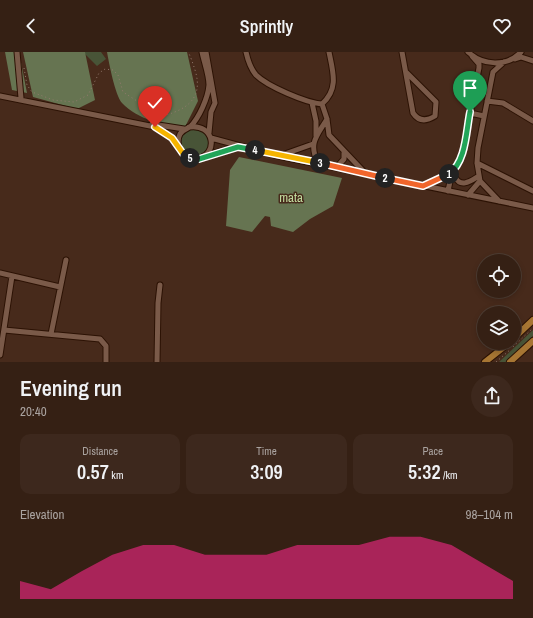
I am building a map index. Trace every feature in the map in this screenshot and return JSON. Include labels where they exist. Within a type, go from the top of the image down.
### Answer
[{"type":"main road","points":[[521,331],[533,320]]},
{"type":"main road","points":[[510,362],[532,344]]},
{"type":"main road","points":[[485,362],[500,350]]},
{"type":"street","points":[[17,52],[22,98]]},
{"type":"street","points":[[180,150],[178,139],[199,114],[209,86],[202,52]]},
{"type":"street","points":[[204,156],[210,149],[211,112],[215,103],[206,52]]},
{"type":"street","points":[[246,52],[248,62],[256,75],[264,81],[312,103],[322,104]]},
{"type":"street","points":[[322,104],[331,93],[335,81],[329,52]]},
{"type":"street","points":[[402,52],[413,113],[416,118],[423,121],[430,119],[435,116],[436,102],[407,73]]},
{"type":"street","points":[[510,60],[521,52]]},
{"type":"street","points":[[470,54],[482,61],[492,63],[504,62],[521,57],[533,61]]},
{"type":"street","points":[[448,191],[452,171],[461,156],[479,68],[479,64],[470,54]]},
{"type":"street","points":[[499,201],[479,179],[477,163],[478,148],[493,72],[504,62]]},
{"type":"street","points":[[0,93],[187,128],[201,127],[210,136],[238,147],[278,156],[318,162],[366,174],[533,208]]},
{"type":"street","points":[[0,96],[155,127],[172,138],[180,150],[188,158],[199,159],[204,156],[238,147]]},
{"type":"street","points":[[487,100],[503,104],[533,121]]},
{"type":"street","points":[[312,103],[316,121],[316,137]]},
{"type":"street","points":[[322,104],[327,119],[329,135],[344,153],[366,174]]},
{"type":"street","points":[[470,112],[484,116]]},
{"type":"street","points":[[318,162],[312,150],[313,144],[327,119]]},
{"type":"street","points":[[316,137],[329,135]]},
{"type":"street","points":[[278,156],[313,144]]},
{"type":"street","points":[[336,167],[344,159],[344,153]]},
{"type":"street","points":[[477,163],[533,191]]},
{"type":"street","points":[[452,171],[462,183],[466,184],[479,179]]},
{"type":"street","points":[[423,186],[452,171]]},
{"type":"street","points":[[468,195],[479,179]]},
{"type":"street","points":[[51,334],[66,260]]},
{"type":"street","points":[[0,273],[60,287]]},
{"type":"street","points":[[0,355],[12,276]]},
{"type":"street","points":[[157,362],[158,303],[160,285]]},
{"type":"street","points":[[4,330],[100,339],[106,346],[106,362]]},
{"type":"path","points":[[23,63],[27,85],[32,92],[53,100],[74,102],[88,95],[98,73],[105,69],[113,70],[118,75],[123,92],[137,101],[154,118],[177,111],[186,106],[198,92],[197,78],[188,52]]},
{"type":"path","points":[[496,362],[533,328]]},
{"type":"green space","points":[[5,52],[19,52],[27,93],[12,90]]},
{"type":"green space","points":[[23,52],[85,52],[95,100],[77,109],[33,97]]},
{"type":"green space","points":[[83,52],[101,52],[106,59],[97,66]]},
{"type":"green space","points":[[107,52],[187,52],[198,101],[184,129],[159,123],[135,114],[122,103],[119,99],[115,86]]},
{"type":"green space","points":[[195,128],[205,132],[209,142],[205,152],[195,156],[185,152],[181,142],[185,132]]},
{"type":"green space","name":"mata","points":[[239,157],[342,178],[333,206],[310,219],[293,232],[271,226],[270,217],[265,216],[252,232],[226,226],[230,170]]},
{"type":"green space","points":[[533,330],[533,336],[521,348],[521,341]]},
{"type":"green space","points":[[512,350],[518,350],[506,362],[499,362]]},
{"type":"route","points":[[155,127],[172,138],[184,155],[188,158],[199,159],[204,156],[238,147],[278,156],[318,162],[423,186],[432,183],[450,173],[459,162],[470,112]]}]
